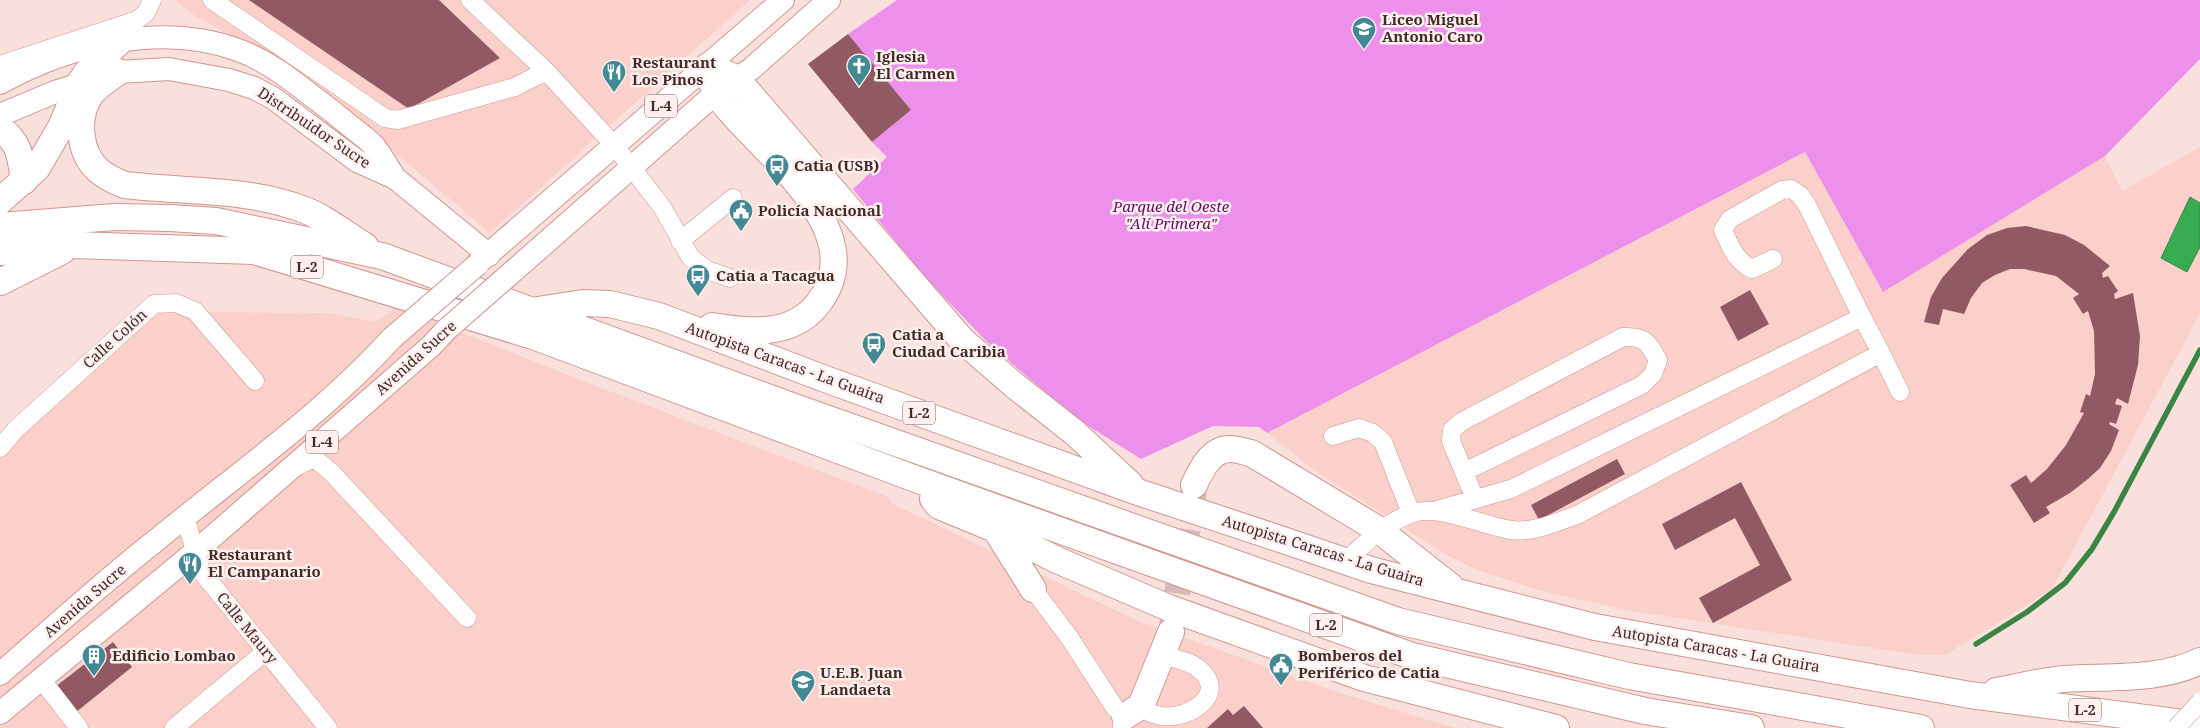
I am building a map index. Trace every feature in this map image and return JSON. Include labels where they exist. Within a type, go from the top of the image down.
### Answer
[{"type":"highway","points":[[0,200],[24,181],[49,150],[79,84],[87,72],[119,42]]},
{"type":"highway","points":[[708,66],[962,340],[1149,495]]},
{"type":"highway","points":[[118,72],[91,94],[81,121],[81,135],[88,156],[96,169],[111,180],[125,185],[142,187],[222,193],[278,202],[304,209],[382,256]]},
{"type":"highway","points":[[659,316],[731,329],[758,331],[781,328],[808,316],[822,299],[830,285],[834,264],[832,247],[821,214],[726,86]]},
{"type":"highway","points":[[0,129],[17,144],[24,181]]},
{"type":"highway","name":"Autopista Caracas - La Guaira","points":[[0,226],[114,217],[216,221],[382,256],[532,324],[913,478],[1412,656],[1645,711],[1751,728]]},
{"type":"highway","points":[[0,282],[74,245]]},
{"type":"highway","name":"Autopista Caracas - La Guaira","points":[[0,252],[74,245],[254,251],[532,324],[1047,496],[1398,621],[1629,676],[1920,728]]},
{"type":"highway","name":"Autopista Caracas - La Guaira","points":[[532,324],[583,303],[610,304],[659,316],[828,380],[1149,495],[1346,561],[1595,627],[1970,695],[2200,725]]},
{"type":"highway","points":[[1194,486],[1203,466],[1216,453],[1230,448],[1251,453],[1379,530],[1458,592]]},
{"type":"highway","name":"Autopista Caracas - La Guaira","points":[[913,478],[939,506],[995,529],[1057,560],[1169,608],[1364,678],[1556,728]]},
{"type":"highway","name":"L-2","points":[[1047,496],[1149,495]]},
{"type":"highway","points":[[995,529],[1033,589]]},
{"type":"highway","points":[[1033,589],[1037,578],[1046,566],[1057,560]]},
{"type":"highway","points":[[1129,717],[1167,644]]},
{"type":"highway","points":[[1970,695],[2061,679],[2156,674],[2186,668],[2200,661]]},
{"type":"main road","name":"Avenida Sucre","points":[[0,674],[360,372],[392,338],[783,0]]},
{"type":"main road","name":"Avenida Sucre","points":[[0,713],[294,467],[431,346],[446,330],[632,167],[829,0]]},
{"type":"main road","name":"Distribuidor Sucre","points":[[0,83],[33,66],[62,56],[119,42],[160,37],[216,43],[258,59],[275,68],[319,101],[373,145],[395,178],[483,259]]},
{"type":"main road","name":"Distribuidor Sucre","points":[[0,115],[79,84],[118,72],[169,69],[229,80],[254,88],[293,112],[357,161],[395,178]]},
{"type":"street","points":[[4,59],[137,20],[146,13],[152,0]]},
{"type":"street","points":[[212,0],[385,118],[398,120],[514,87],[546,71]]},
{"type":"street","points":[[470,0],[546,71],[614,145],[662,207],[690,258],[707,270],[730,278]]},
{"type":"street","points":[[1772,259],[1752,269],[1743,265],[1736,258],[1723,230],[1730,219],[1782,190],[1791,189],[1800,195],[1807,205],[1900,392]]},
{"type":"street","points":[[680,241],[733,198]]},
{"type":"street","name":"Calle Colón","points":[[0,448],[15,430],[154,304],[176,303],[195,311],[255,381]]},
{"type":"street","points":[[1346,561],[1379,530],[1411,513],[1434,511],[1511,489],[1862,317]]},
{"type":"street","points":[[1464,472],[1642,384],[1653,374],[1658,360],[1648,342],[1634,336],[1623,337],[1461,422],[1452,430],[1451,441],[1475,499]]},
{"type":"street","points":[[1434,511],[1512,530],[1540,528],[1577,514],[1881,353]]},
{"type":"street","points":[[1333,436],[1359,428],[1373,433],[1383,442],[1411,513]]},
{"type":"street","points":[[294,467],[314,458],[331,472],[467,618]]},
{"type":"street","name":"Calle Maury","points":[[185,517],[201,570],[328,728]]},
{"type":"street","points":[[1033,589],[1069,637],[1115,708],[1129,717],[1154,714],[1181,716],[1196,709],[1205,701],[1210,687],[1208,681],[1198,668],[1167,644]]},
{"type":"street","points":[[174,728],[266,651]]},
{"type":"street","points":[[41,679],[79,728]]},
{"type":"street","points":[[2176,728],[2200,702]]},
{"type":"shaded area","points":[[175,0],[750,0],[490,233],[330,98],[273,60],[197,17]]},
{"type":"shaded area","points":[[2200,147],[2200,314],[2052,589],[1945,655],[1918,655],[1626,610],[1545,592],[1477,570],[1447,555],[1310,467],[1267,433],[1805,152],[1883,291],[2105,156],[2122,191]]},
{"type":"shaded area","points":[[2190,197],[2200,203],[2200,247],[2187,272],[2161,258]]},
{"type":"shaded area","points":[[396,306],[588,383],[888,497],[891,503],[1138,621],[1325,688],[1455,728],[0,728],[0,441],[95,362],[160,312],[329,313],[376,322]]},
{"type":"green space","name":"Parque del Oeste \"Alí Primera\"","points":[[897,0],[2200,0],[2200,59],[2105,156],[1883,292],[1805,152],[1267,433],[1259,427],[1213,426],[1141,459],[1074,417],[987,342],[923,275],[853,189],[887,157],[872,142],[911,110],[848,34]]},
{"type":"building","points":[[249,0],[439,0],[500,58],[409,109]]},
{"type":"building","name":"Iglesia El Carmen","points":[[848,34],[911,110],[872,142],[808,64]]},
{"type":"building","points":[[2026,226],[2065,235],[2084,245],[2110,266],[2102,273],[2103,278],[2108,276],[2118,291],[2114,294],[2115,299],[2133,293],[2140,336],[2138,365],[2128,404],[2117,398],[2115,404],[2122,406],[2116,424],[2110,422],[2109,424],[2119,430],[2111,451],[2100,468],[2070,493],[2046,507],[2050,513],[2034,523],[2010,485],[2026,475],[2031,483],[2047,469],[2066,445],[2084,413],[2080,412],[2086,394],[2090,396],[2095,374],[2094,331],[2088,311],[2083,314],[2073,298],[2079,294],[2056,276],[2024,269],[2010,269],[1982,283],[1971,298],[1964,314],[1943,309],[1939,325],[1924,322],[1931,297],[1942,278],[1968,249],[1987,235],[2007,228]]},
{"type":"building","points":[[1750,290],[1769,324],[1738,341],[1720,307]]},
{"type":"building","points":[[1617,459],[1625,474],[1539,520],[1531,505]]},
{"type":"building","points":[[1741,482],[1792,580],[1713,623],[1699,598],[1760,565],[1735,518],[1675,550],[1662,524]]},
{"type":"building","name":"Edificio Lombao","points":[[113,642],[132,667],[75,713],[55,687]]},
{"type":"building","points":[[1244,706],[1263,728],[1207,728],[1228,709],[1233,715]]},
{"type":"waterway","points":[[1976,644],[2027,612],[2065,583],[2092,549],[2114,512],[2200,350]]},
{"type":"tunnel","points":[[1171,632],[1194,489]]},
{"type":"place","name":"Liceo Miguel Antonio Caro","points":[[1364,50]]},
{"type":"place","name":"Iglesia El Carmen","points":[[859,87]]},
{"type":"place","name":"Restaurant Los Pinos","points":[[614,93]]},
{"type":"place","name":"Catia (USB)","points":[[777,187]]},
{"type":"place","name":"Policía Nacional","points":[[741,232]]},
{"type":"place","name":"Catia a Tacagua","points":[[698,297]]},
{"type":"place","name":"Catia a Ciudad Caribia","points":[[874,365]]},
{"type":"place","name":"Restaurant El Campanario","points":[[190,585]]},
{"type":"place","name":"Edificio Lombao","points":[[94,677]]},
{"type":"place","name":"Bomberos del Periférico de Catia","points":[[1281,686]]},
{"type":"place","name":"U.E.B. Juan Landaeta","points":[[803,703]]}]
